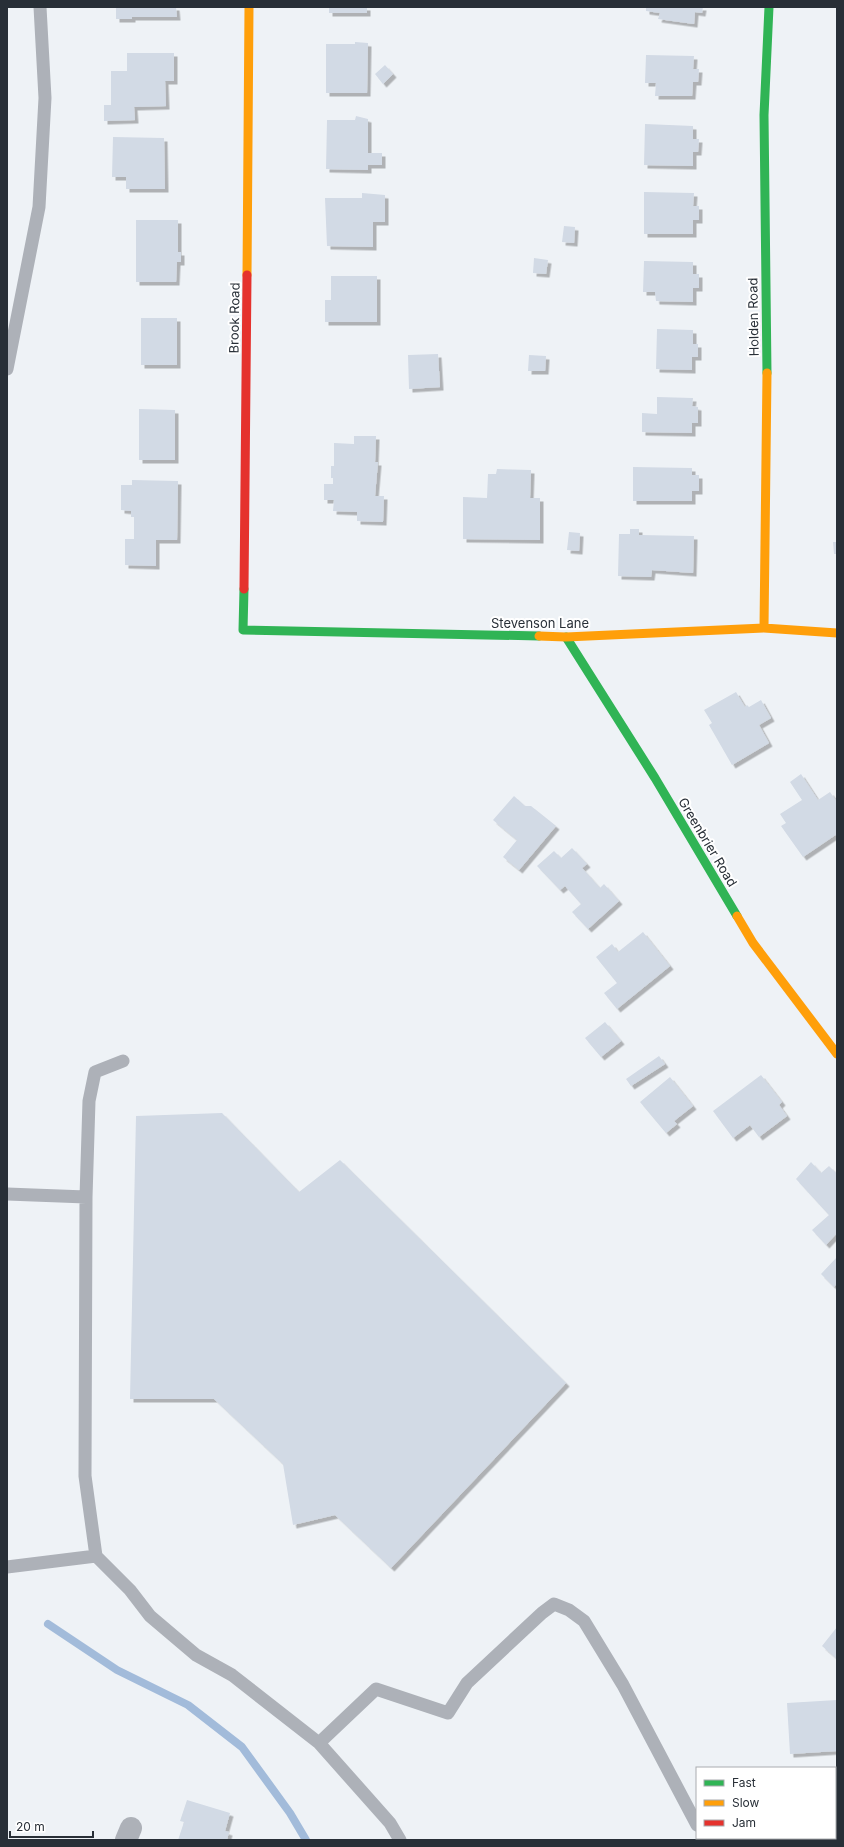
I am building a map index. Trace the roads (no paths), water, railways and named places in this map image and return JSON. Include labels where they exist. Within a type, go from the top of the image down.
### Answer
[{"type":"street","name":"Brook Road","points":[[243,630],[249,149],[249,7]]},
{"type":"street","name":"Holden Road","points":[[764,628],[767,403],[764,115],[769,7]]},
{"type":"street","name":"Stevenson Lane","points":[[243,630],[566,637],[764,628],[837,632]]},
{"type":"street","name":"Greenbrier Road","points":[[566,637],[655,778],[753,943],[837,1054]]},
{"type":"lane","points":[[7,368],[39,207],[45,98],[40,7]]},
{"type":"lane","points":[[123,1061],[95,1072],[89,1101],[86,1197],[85,1476],[96,1556],[130,1590],[150,1616],[196,1656],[232,1675],[319,1743],[390,1823],[400,1840]]},
{"type":"lane","points":[[7,1194],[86,1197]]},
{"type":"lane","points":[[7,1567],[96,1556]]},
{"type":"lane","points":[[319,1743],[376,1689],[448,1713],[467,1683],[542,1613],[554,1604],[569,1610],[584,1621],[623,1685],[696,1823]]},
{"type":"waterway","points":[[48,1624],[117,1670],[188,1705],[242,1747],[290,1813],[306,1840]]}]
